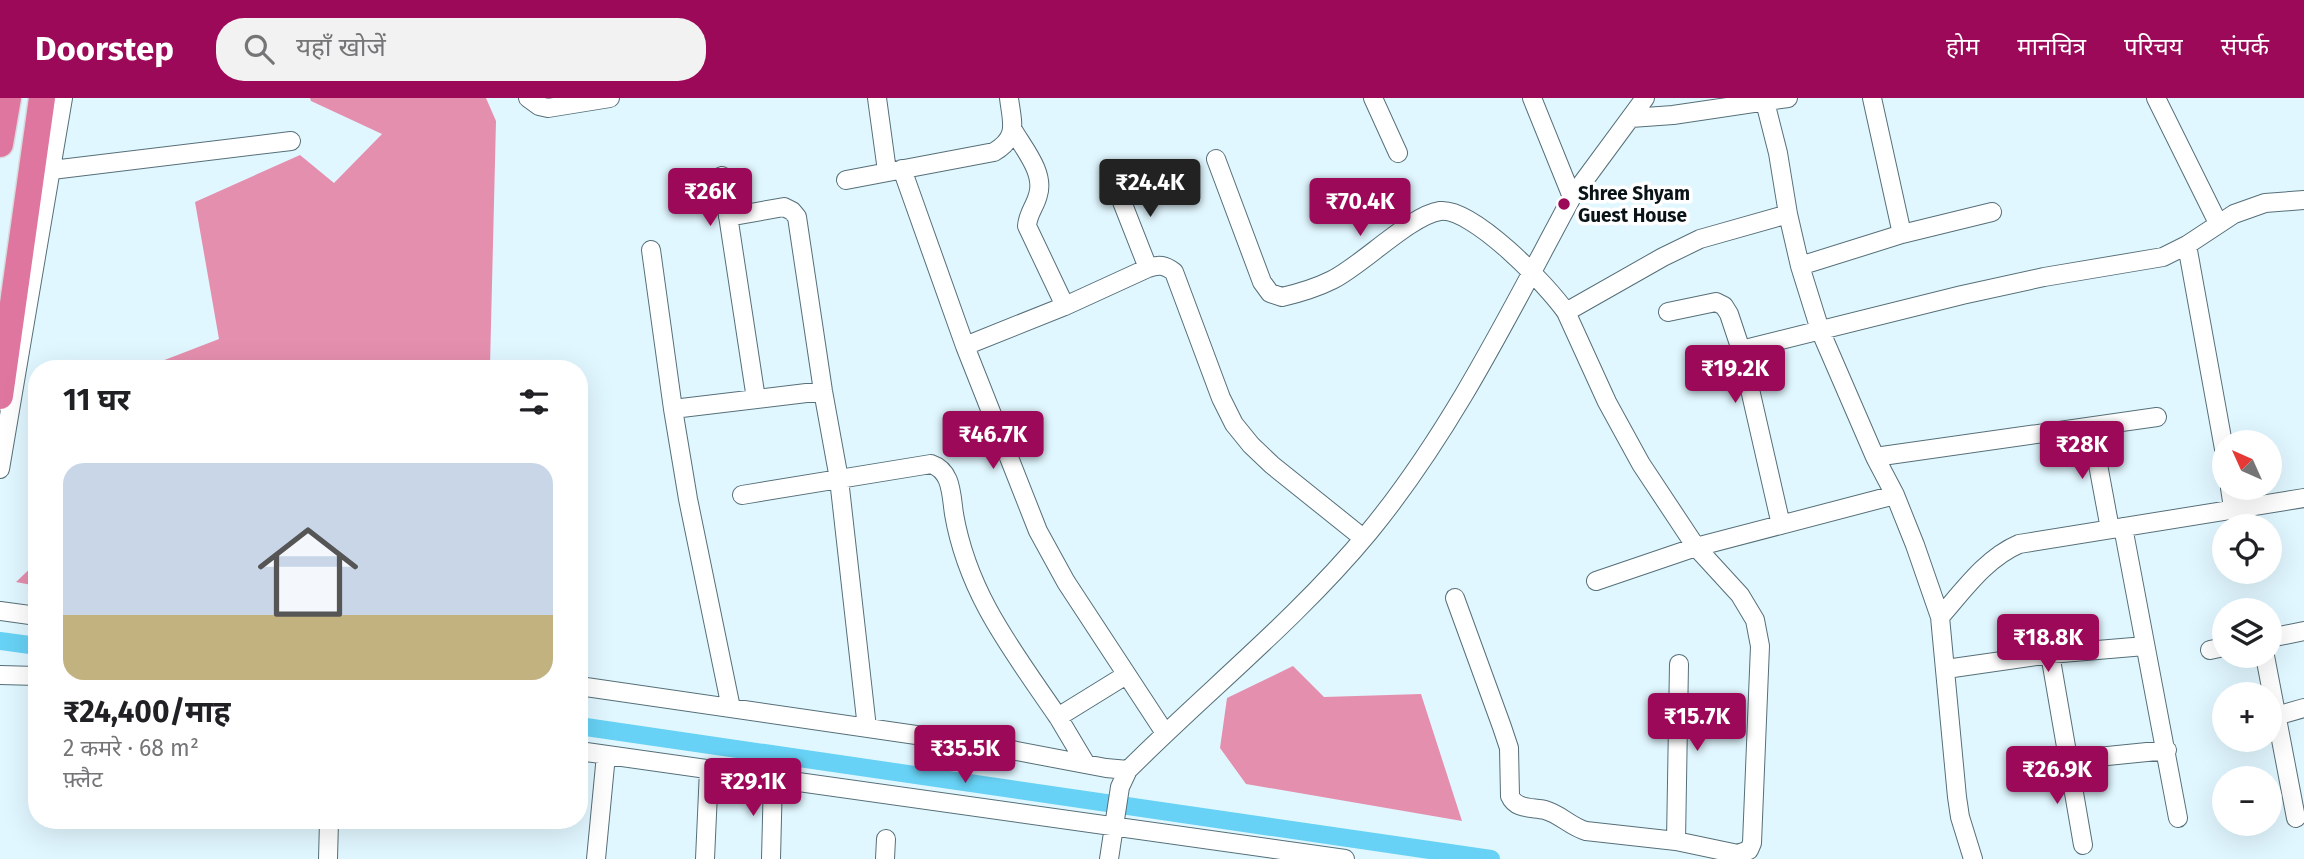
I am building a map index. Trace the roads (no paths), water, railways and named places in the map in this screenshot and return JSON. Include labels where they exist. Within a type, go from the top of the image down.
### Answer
[{"type":"highway","points":[[0,144],[8,98]]},
{"type":"highway","points":[[0,396],[43,98]]},
{"type":"street","points":[[0,469],[64,98]]},
{"type":"street","points":[[528,98],[539,106],[548,108],[610,98]]},
{"type":"street","points":[[877,98],[895,170],[1038,531],[1066,582],[1165,733]]},
{"type":"street","points":[[1009,98],[1013,130],[1038,174],[1040,187],[1038,198],[1027,216],[1027,226],[1065,306]]},
{"type":"street","points":[[1373,98],[1398,153]]},
{"type":"street","points":[[1532,98],[1572,197]]},
{"type":"street","points":[[1109,859],[1120,787],[1128,770],[1307,601],[1363,538],[1431,449],[1572,197],[1645,98]]},
{"type":"street","points":[[1631,118],[1673,115],[1788,98]]},
{"type":"street","points":[[1872,98],[1902,234]]},
{"type":"street","points":[[2156,98],[2218,223]]},
{"type":"street","points":[[1765,100],[1779,153],[1788,214],[1800,266],[1820,330],[1875,457],[1895,495],[1940,617],[1957,797],[1973,859]]},
{"type":"street","points":[[846,180],[994,152],[1006,145],[1013,130]]},
{"type":"street","points":[[52,170],[291,141]]},
{"type":"street","points":[[1216,159],[1262,282],[1270,293],[1282,298],[1334,280],[1419,220],[1441,211],[1463,216],[1506,249],[1552,292],[1566,312],[1607,402],[1641,464],[1696,547],[1740,595],[1755,620],[1760,646],[1752,843],[1749,849],[1744,853],[1708,854],[1676,841],[1586,831],[1576,829],[1547,810],[1518,806],[1512,802],[1506,737],[1455,598]]},
{"type":"street","points":[[722,176],[756,399]]},
{"type":"street","points":[[1115,184],[1148,268]]},
{"type":"street","points":[[1741,350],[1893,311],[2044,277],[2163,257],[2187,245],[2234,214],[2265,203],[2304,200]]},
{"type":"street","points":[[727,217],[785,207],[797,217],[839,478],[867,728]]},
{"type":"street","points":[[1800,266],[1902,234],[1992,212]]},
{"type":"street","points":[[1566,312],[1700,239],[1788,214]]},
{"type":"street","points":[[2187,245],[2221,430]]},
{"type":"street","points":[[651,250],[688,499],[731,708]]},
{"type":"street","points":[[965,346],[1065,306],[1148,268],[1167,266],[1174,272],[1221,398],[1234,424],[1251,445],[1363,538]]},
{"type":"street","points":[[1668,312],[1716,302],[1724,306],[1741,350],[1782,525]]},
{"type":"street","points":[[673,409],[823,391]]},
{"type":"street","points":[[1875,457],[2157,417]]},
{"type":"street","points":[[2091,427],[2145,646],[2178,818]]},
{"type":"street","points":[[742,495],[931,464],[941,467],[947,476],[967,566],[981,599],[1086,764]]},
{"type":"street","points":[[1596,581],[1696,547],[1895,495]]},
{"type":"street","points":[[1940,617],[1985,568],[2005,550],[2019,544],[2304,498]]},
{"type":"street","points":[[2232,500],[2233,508]]},
{"type":"street","points":[[0,611],[28,615]]},
{"type":"street","points":[[2282,636],[2304,631]]},
{"type":"street","points":[[1946,668],[2050,654],[2145,646]]},
{"type":"street","points":[[2050,654],[2084,845]]},
{"type":"street","points":[[1676,841],[1679,664]]},
{"type":"street","points":[[0,674],[28,676]]},
{"type":"street","points":[[1058,717],[1126,675]]},
{"type":"street","points":[[588,687],[985,745],[1128,770]]},
{"type":"street","points":[[2282,714],[2304,708]]},
{"type":"street","points":[[2282,747],[2296,818]]},
{"type":"street","points":[[2068,760],[2166,750]]},
{"type":"street","points":[[588,752],[1114,820],[1345,859]]},
{"type":"street","points":[[596,859],[606,755]]},
{"type":"street","points":[[705,859],[709,770]]},
{"type":"street","points":[[771,859],[774,778]]},
{"type":"street","points":[[328,859],[329,829]]},
{"type":"street","points":[[885,859],[886,839]]},
{"type":"waterway","points":[[0,641],[28,645]]},
{"type":"waterway","points":[[588,727],[1491,859]]},
{"type":"place","name":"Shree Shyam Guest House","points":[[1564,204]]}]
